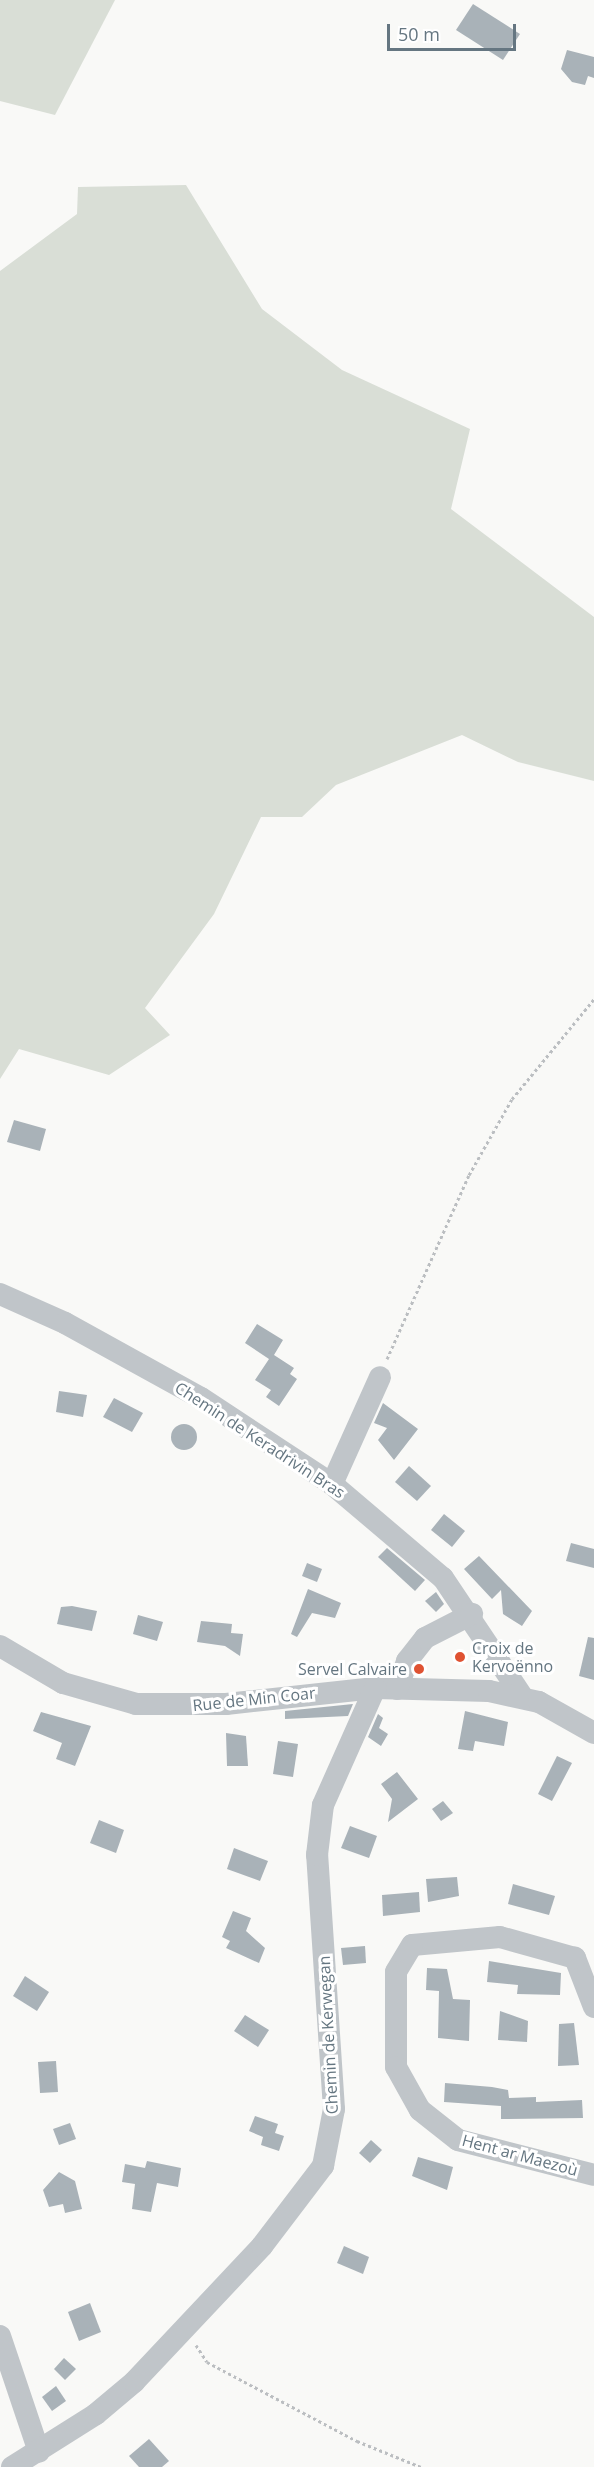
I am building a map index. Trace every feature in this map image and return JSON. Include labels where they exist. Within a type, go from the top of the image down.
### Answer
[{"type":"street","name":"Chemin de Keradrivin Bras","points":[[0,1294],[65,1323],[201,1398],[332,1484],[443,1578],[472,1614],[522,1696]]},
{"type":"street","points":[[332,1484],[380,1377]]},
{"type":"street","name":"Chemin de Kerwegan","points":[[12,2467],[96,2414],[186,2328],[291,2212],[323,2166],[334,2109],[317,1856],[323,1804],[386,1688],[425,1638],[472,1614]]},
{"type":"street","name":"Rue de Min Coar","points":[[0,1646],[63,1683],[136,1704],[226,1704],[386,1688],[522,1696]]},
{"type":"street","points":[[522,1696],[594,1733]]},
{"type":"street","name":"Hent ar Maezoù","points":[[594,2007],[575,1958],[500,1937],[412,1945],[396,1972],[396,2067],[420,2110],[458,2140],[594,2175]]},
{"type":"street","points":[[0,2336],[39,2452]]},
{"type":"path","points":[[380,1377],[469,1174],[512,1099],[594,999]]},
{"type":"path","points":[[186,2328],[207,2362],[357,2441],[421,2467]]},
{"type":"shaded area","points":[[0,0],[115,0],[55,115],[0,101]]},
{"type":"shaded area","points":[[186,185],[262,309],[342,370],[470,429],[451,509],[594,617],[594,781],[518,762],[462,735],[336,785],[302,817],[261,817],[214,914],[145,1008],[170,1035],[109,1075],[19,1049],[0,1079],[0,271],[77,214],[78,187]]},
{"type":"building","points":[[473,4],[520,34],[503,60],[456,30]]},
{"type":"building","points":[[567,50],[594,57],[594,78],[588,76],[585,85],[572,82],[561,69]]},
{"type":"building","points":[[14,1120],[46,1129],[40,1151],[7,1142]]},
{"type":"building","points":[[257,1324],[283,1340],[274,1355],[294,1368],[290,1374],[297,1379],[279,1406],[266,1397],[271,1390],[255,1380],[269,1359],[245,1343]]},
{"type":"building","points":[[59,1391],[87,1395],[83,1417],[56,1412]]},
{"type":"building","points":[[114,1398],[143,1413],[132,1432],[103,1417]]},
{"type":"building","points":[[383,1403],[418,1429],[394,1460],[378,1440],[387,1428],[374,1423]]},
{"type":"building","points":[[184,1424],[193,1428],[197,1437],[193,1446],[184,1450],[175,1446],[171,1437],[175,1428]]},
{"type":"building","points":[[409,1466],[431,1486],[417,1501],[395,1482]]},
{"type":"building","points":[[444,1514],[465,1531],[452,1547],[431,1530]]},
{"type":"building","points":[[571,1543],[594,1549],[594,1568],[566,1561]]},
{"type":"building","points":[[387,1548],[425,1580],[415,1591],[378,1557]]},
{"type":"building","points":[[479,1556],[532,1611],[522,1626],[503,1614],[501,1590],[492,1599],[464,1569]]},
{"type":"building","points":[[307,1563],[322,1569],[317,1582],[302,1576]]},
{"type":"building","points":[[308,1589],[341,1603],[335,1618],[312,1613],[297,1637],[291,1634]]},
{"type":"building","points":[[436,1592],[444,1604],[436,1612],[425,1601]]},
{"type":"building","points":[[72,1606],[97,1611],[92,1631],[57,1624],[61,1607]]},
{"type":"building","points":[[138,1615],[163,1622],[157,1641],[133,1634]]},
{"type":"building","points":[[201,1621],[232,1624],[231,1633],[243,1634],[240,1656],[225,1646],[197,1642]]},
{"type":"building","points":[[588,1637],[594,1638],[594,1680],[579,1676]]},
{"type":"building","points":[[353,1704],[348,1716],[285,1719],[285,1711]]},
{"type":"building","points":[[465,1711],[508,1722],[504,1746],[475,1741],[473,1751],[458,1749]]},
{"type":"building","points":[[41,1712],[91,1726],[75,1766],[56,1759],[62,1743],[33,1731]]},
{"type":"building","points":[[378,1714],[383,1718],[379,1728],[388,1734],[381,1746],[368,1737]]},
{"type":"building","points":[[226,1733],[246,1736],[248,1766],[227,1766]]},
{"type":"building","points":[[278,1741],[298,1744],[293,1777],[273,1774]]},
{"type":"building","points":[[557,1756],[572,1763],[552,1801],[538,1794]]},
{"type":"building","points":[[397,1772],[418,1799],[388,1822],[392,1799],[381,1784]]},
{"type":"building","points":[[443,1801],[453,1813],[441,1821],[432,1809]]},
{"type":"building","points":[[99,1820],[124,1830],[116,1853],[90,1843]]},
{"type":"building","points":[[350,1826],[377,1836],[369,1858],[341,1848]]},
{"type":"building","points":[[234,1848],[268,1861],[260,1881],[227,1869]]},
{"type":"building","points":[[457,1877],[459,1896],[428,1902],[426,1879]]},
{"type":"building","points":[[513,1884],[555,1896],[549,1915],[508,1904]]},
{"type":"building","points":[[419,1892],[420,1912],[383,1916],[382,1895]]},
{"type":"building","points":[[233,1911],[251,1918],[246,1931],[265,1948],[259,1963],[226,1948],[230,1941],[222,1937]]},
{"type":"building","points":[[365,1946],[366,1963],[343,1965],[341,1948]]},
{"type":"building","points":[[489,1961],[561,1973],[560,1995],[517,1994],[518,1985],[487,1982]]},
{"type":"building","points":[[427,1968],[447,1969],[453,1999],[470,2000],[469,2041],[438,2038],[439,1991],[426,1990]]},
{"type":"building","points":[[25,1976],[49,1992],[37,2011],[13,1996]]},
{"type":"building","points":[[500,2011],[528,2021],[527,2042],[498,2040]]},
{"type":"building","points":[[245,2015],[269,2030],[258,2047],[234,2031]]},
{"type":"building","points":[[574,2023],[579,2065],[558,2066],[559,2024]]},
{"type":"building","points":[[56,2061],[58,2092],[40,2093],[38,2062]]},
{"type":"building","points":[[445,2083],[508,2090],[509,2098],[536,2097],[536,2102],[582,2100],[583,2118],[501,2119],[501,2106],[444,2102]]},
{"type":"building","points":[[255,2116],[278,2124],[275,2133],[284,2136],[279,2151],[261,2145],[263,2137],[249,2131]]},
{"type":"building","points":[[70,2123],[76,2139],[59,2145],[53,2129]]},
{"type":"building","points":[[371,2140],[382,2150],[370,2163],[359,2153]]},
{"type":"building","points":[[418,2157],[453,2167],[447,2190],[412,2176]]},
{"type":"building","points":[[147,2161],[181,2168],[178,2187],[157,2183],[151,2212],[132,2209],[135,2184],[122,2182],[125,2164],[145,2168]]},
{"type":"building","points":[[59,2172],[75,2181],[82,2209],[65,2213],[63,2204],[49,2207],[43,2190]]},
{"type":"building","points":[[344,2246],[369,2257],[363,2274],[337,2263]]},
{"type":"building","points":[[90,2303],[101,2332],[79,2341],[68,2312]]},
{"type":"building","points":[[64,2358],[76,2369],[65,2380],[54,2369]]},
{"type":"building","points":[[56,2386],[66,2401],[52,2411],[42,2397]]},
{"type":"building","points":[[149,2439],[169,2461],[162,2467],[139,2467],[129,2456]]},
{"type":"place","name":"Croix de Kervoënno","points":[[460,1657]]},
{"type":"place","name":"Servel Calvaire","points":[[419,1669]]}]
